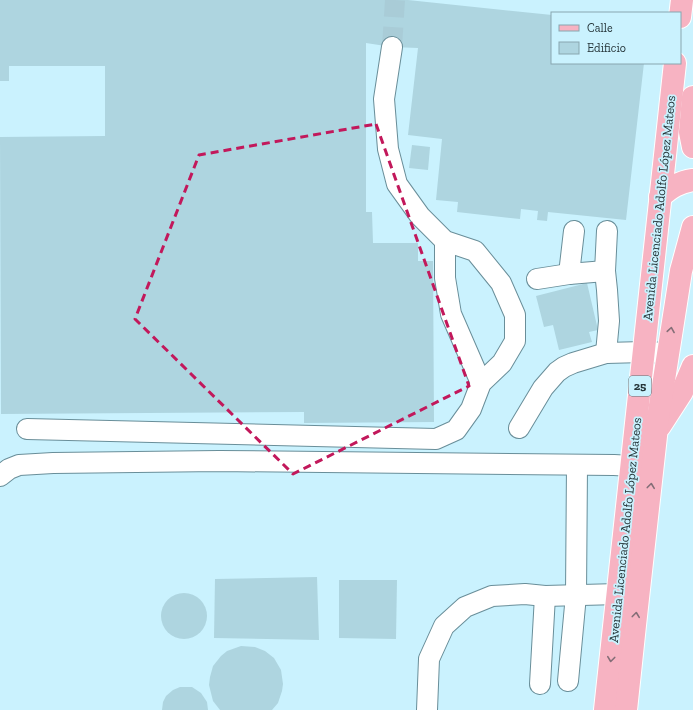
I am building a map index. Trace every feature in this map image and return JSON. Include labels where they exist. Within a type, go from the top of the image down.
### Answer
[{"type":"main road","points":[[681,12],[682,0]]},
{"type":"main road","name":"Avenida Licenciado Adolfo López Mateos","points":[[605,710],[675,64]]},
{"type":"main road","points":[[693,97],[690,132],[693,147]]},
{"type":"main road","points":[[660,197],[677,184],[693,180]]},
{"type":"main road","name":"Avenida Licenciado Adolfo López Mateos","points":[[626,710],[657,430],[668,353],[687,265],[693,227]]},
{"type":"main road","points":[[657,430],[688,389],[693,366]]},
{"type":"street","points":[[27,429],[436,439],[456,430],[471,409],[481,384],[502,363],[515,341],[515,315],[501,283],[475,251],[445,241],[420,216],[397,184],[388,149],[384,99],[392,47]]},
{"type":"street","points":[[569,274],[574,231]]},
{"type":"street","points":[[606,353],[608,305],[605,272],[607,231]]},
{"type":"street","points":[[445,241],[444,278],[450,314],[481,384]]},
{"type":"street","points":[[537,279],[569,274],[605,272]]},
{"type":"street","points":[[519,428],[543,388],[557,372],[573,363],[606,353],[668,353]]},
{"type":"street","points":[[0,476],[9,469],[19,465],[53,463],[219,461],[631,466]]},
{"type":"street","points":[[568,681],[576,595],[577,465]]},
{"type":"street","points":[[427,710],[429,659],[444,626],[464,607],[492,596],[525,594],[544,596],[618,594]]},
{"type":"street","points":[[540,684],[544,596]]},
{"type":"highlighted area","points":[[376,124],[469,386],[293,474],[135,319],[199,155]]},
{"type":"building","points":[[0,0],[408,0],[551,15],[551,64],[644,64],[626,220],[548,212],[547,221],[537,220],[538,211],[521,209],[520,219],[457,212],[458,202],[436,200],[442,139],[408,135],[418,48],[392,47],[366,43],[366,212],[372,212],[373,243],[418,243],[418,261],[433,261],[434,422],[304,423],[304,412],[1,414],[0,137],[105,136],[105,66],[9,66],[9,81],[0,81]]},
{"type":"building","points":[[412,145],[430,147],[428,170],[409,168]]},
{"type":"building","points":[[587,283],[598,330],[589,332],[592,342],[559,350],[553,325],[544,327],[536,296]]},
{"type":"building","points":[[317,577],[319,640],[214,638],[215,579]]},
{"type":"building","points":[[339,580],[397,580],[396,639],[339,638]]},
{"type":"building","points":[[179,593],[189,593],[197,597],[203,603],[207,611],[207,621],[203,629],[197,635],[189,639],[179,639],[171,635],[165,629],[161,621],[161,611],[165,603],[171,597]]},
{"type":"building","points":[[241,646],[255,647],[265,651],[274,658],[281,670],[283,684],[282,691],[278,703],[272,710],[220,710],[213,701],[209,685],[213,666],[227,651]]},
{"type":"building","points":[[180,687],[192,687],[201,693],[207,702],[208,710],[162,710],[163,702],[166,696],[173,690]]},
{"type":"tunnel","points":[[392,47],[395,0]]}]
